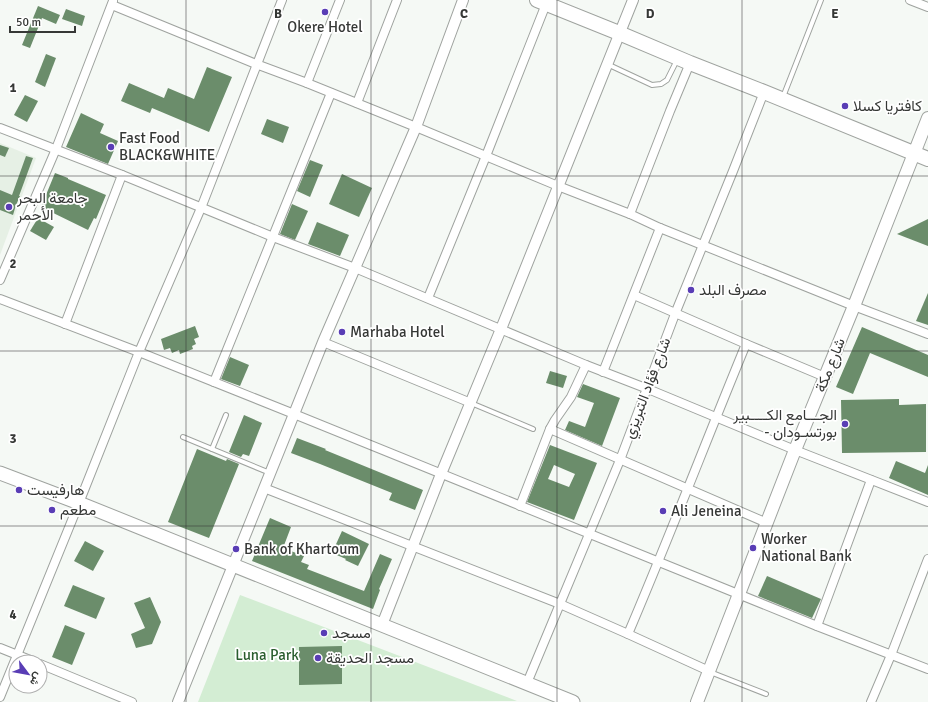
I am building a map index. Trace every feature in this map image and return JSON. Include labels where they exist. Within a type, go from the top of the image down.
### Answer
[{"type":"highway","points":[[542,2],[928,159]]},
{"type":"main road","name":"شارع مكة","points":[[696,702],[928,118]]},
{"type":"main road","points":[[0,473],[79,503],[573,702]]},
{"type":"street","points":[[17,654],[139,352],[200,208],[282,0]]},
{"type":"street","points":[[307,83],[340,0]]},
{"type":"street","points":[[357,103],[397,0]]},
{"type":"street","points":[[178,702],[323,342],[416,127],[463,0]]},
{"type":"street","points":[[382,625],[441,474],[633,0]]},
{"type":"street","points":[[910,0],[928,7]]},
{"type":"street","points":[[0,280],[56,149],[113,2],[256,64],[357,103],[854,306],[928,334]]},
{"type":"street","points":[[428,298],[486,156],[542,2]]},
{"type":"street","points":[[630,214],[670,112],[684,61]]},
{"type":"street","name":"شارع فؤاد التبريزي","points":[[527,683],[620,460],[675,314],[704,245],[764,92]]},
{"type":"street","points":[[214,382],[331,93]]},
{"type":"street","points":[[0,128],[122,175],[272,237],[355,268],[603,372],[928,502]]},
{"type":"street","points":[[65,324],[122,175]]},
{"type":"street","points":[[603,372],[660,228]]},
{"type":"street","points":[[634,295],[675,314],[825,377]]},
{"type":"street","points":[[0,299],[139,352],[817,626],[928,669]]},
{"type":"street","points":[[323,342],[471,403]]},
{"type":"street","points":[[628,634],[659,561],[715,417],[746,344]]},
{"type":"street","points":[[520,506],[550,429],[571,397],[586,365]]},
{"type":"street","points":[[550,429],[767,523]]},
{"type":"street","points":[[817,626],[872,480]]},
{"type":"street","points":[[264,488],[560,604],[709,671]]},
{"type":"street","points":[[871,702],[928,559]]},
{"type":"street","points":[[0,648],[15,654]]},
{"type":"street","points":[[48,667],[132,702]]},
{"type":"street","points":[[0,697],[8,677]]},
{"type":"lane","points":[[782,99],[820,0]]},
{"type":"lane","points":[[607,64],[652,85],[661,84],[667,80],[684,61]]},
{"type":"lane","points":[[471,403],[532,428]]},
{"type":"lane","points":[[212,449],[226,415]]},
{"type":"lane","points":[[183,437],[270,473]]},
{"type":"lane","points":[[709,671],[766,694]]},
{"type":"shaded area","name":"جامعة البحر الأحمر","points":[[0,143],[36,158],[0,255]]},
{"type":"green space","name":"Luna Park","points":[[240,595],[517,701],[198,702]]},
{"type":"building","points":[[38,6],[60,15],[56,24],[42,18],[30,48],[22,45]]},
{"type":"building","points":[[66,9],[85,16],[82,26],[62,19]]},
{"type":"building","points":[[46,54],[56,58],[45,87],[35,82]]},
{"type":"building","points":[[207,67],[232,77],[209,132],[152,108],[150,113],[121,101],[129,83],[164,98],[168,88],[194,99]]},
{"type":"building","points":[[25,95],[38,101],[27,122],[14,115]]},
{"type":"building","points":[[81,113],[104,124],[100,133],[118,141],[108,164],[66,147]]},
{"type":"building","points":[[267,119],[289,127],[283,143],[261,134]]},
{"type":"building","points":[[0,145],[9,148],[5,157],[0,155]]},
{"type":"building","points":[[26,156],[33,158],[13,215],[0,210],[0,190],[12,195]]},
{"type":"building","points":[[310,160],[323,165],[310,197],[297,191]]},
{"type":"building","points":[[55,173],[106,195],[96,219],[94,218],[88,230],[41,207]]},
{"type":"building","points":[[342,174],[372,188],[359,217],[329,204]]},
{"type":"building","points":[[292,204],[308,211],[295,240],[280,234]]},
{"type":"building","points":[[38,218],[54,227],[46,240],[30,231]]},
{"type":"building","points":[[928,219],[928,246],[897,234]]},
{"type":"building","points":[[317,222],[349,235],[340,256],[308,244]]},
{"type":"building","points":[[928,293],[928,325],[916,321]]},
{"type":"building","points":[[195,326],[199,337],[194,339],[196,344],[192,346],[193,349],[180,354],[179,350],[172,353],[170,348],[164,350],[161,339]]},
{"type":"building","points":[[862,327],[928,355],[928,377],[870,353],[853,394],[836,387]]},
{"type":"building","points":[[230,357],[249,365],[240,386],[221,379]]},
{"type":"building","points":[[550,371],[567,376],[563,388],[546,383]]},
{"type":"building","points":[[583,384],[620,398],[602,446],[565,430],[569,421],[585,427],[594,403],[577,397]]},
{"type":"building","points":[[899,399],[899,405],[926,404],[926,452],[842,453],[841,400]]},
{"type":"building","points":[[244,415],[262,423],[249,456],[243,454],[241,457],[229,452]]},
{"type":"building","points":[[297,438],[423,490],[415,510],[389,500],[392,493],[291,453]]},
{"type":"building","points":[[550,445],[597,463],[574,520],[527,502]],"holes":[[[554,465],[575,474],[569,487],[548,479]]]},
{"type":"building","points":[[197,449],[226,461],[227,459],[239,464],[209,538],[168,522]]},
{"type":"building","points":[[896,461],[925,473],[928,465],[928,495],[889,478]]},
{"type":"building","points":[[270,518],[291,527],[283,548],[304,556],[301,562],[309,565],[307,569],[364,591],[380,554],[392,559],[379,589],[380,590],[373,609],[252,561]]},
{"type":"building","points":[[342,531],[369,544],[358,566],[332,553]]},
{"type":"building","points":[[85,541],[104,551],[93,571],[74,561]]},
{"type":"building","points":[[767,576],[821,599],[812,618],[758,596]]},
{"type":"building","points":[[73,585],[105,598],[96,619],[64,606]]},
{"type":"building","points":[[150,597],[161,622],[152,644],[136,648],[131,634],[145,628],[134,603]]},
{"type":"building","points":[[65,625],[85,633],[72,665],[52,657]]},
{"type":"building","points":[[342,646],[342,684],[299,685],[299,647]]},
{"type":"place","name":"Okere Hotel","points":[[325,12]]},
{"type":"place","name":"كافتريا كسلا","points":[[845,106]]},
{"type":"place","name":"Fast Food BLACK&WHITE","points":[[111,147]]},
{"type":"place","name":"جامعة البحر الأحمر","points":[[9,207]]},
{"type":"place","name":"مصرف البلد","points":[[691,290]]},
{"type":"place","name":"Marhaba Hotel","points":[[342,332]]},
{"type":"place","name":"الجـــامع الكــــبير - بورتسـودان","points":[[845,424]]},
{"type":"place","name":"هارفيست","points":[[19,490]]},
{"type":"place","name":"مطعم","points":[[52,510]]},
{"type":"place","name":"Ali Jeneina","points":[[663,511]]},
{"type":"place","name":"Worker National Bank","points":[[753,548]]},
{"type":"place","name":"Bank of Khartoum","points":[[236,549]]},
{"type":"place","name":"مسجد","points":[[324,633]]},
{"type":"place","name":"مسجد الحديقة","points":[[318,658]]}]
